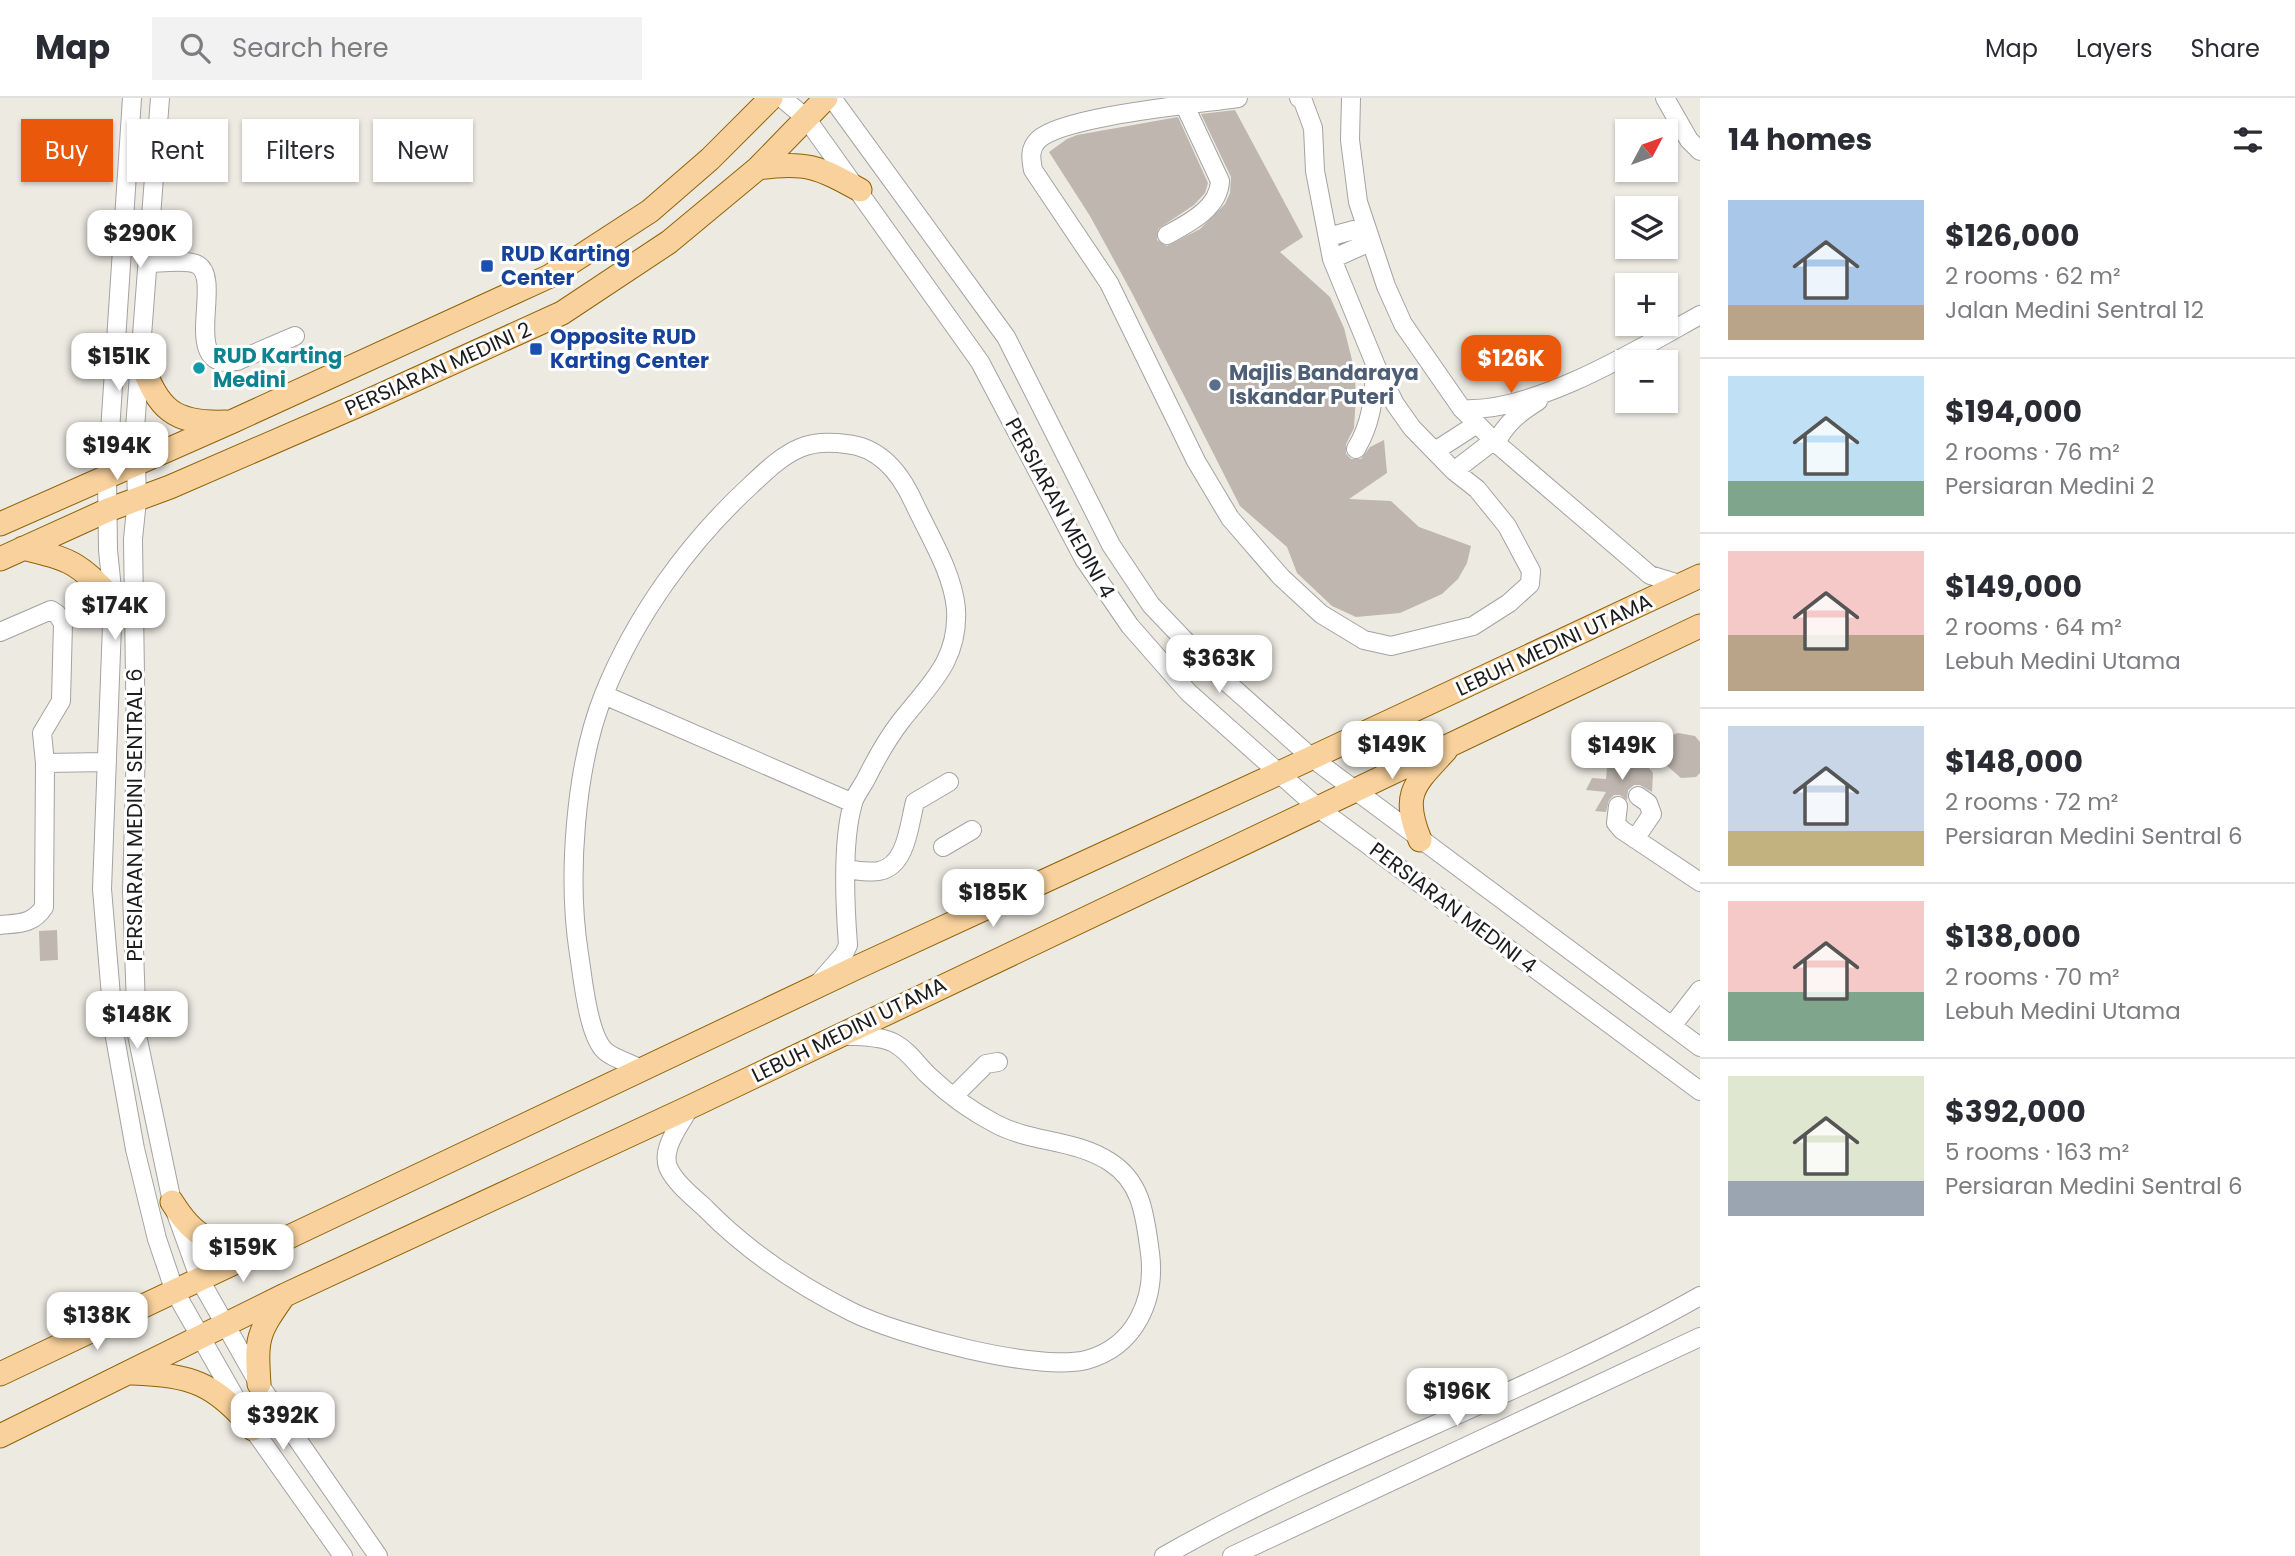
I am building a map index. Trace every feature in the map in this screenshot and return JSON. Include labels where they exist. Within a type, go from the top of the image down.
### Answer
[{"type":"main road","name":"PERSIARAN MEDINI 2","points":[[0,524],[232,422],[550,276],[650,212],[710,159],[771,98]]},
{"type":"main road","name":"PERSIARAN MEDINI 2","points":[[0,559],[562,313],[669,242],[758,168],[826,98]]},
{"type":"main road","points":[[758,168],[787,164],[816,168],[860,190]]},
{"type":"main road","points":[[141,362],[154,394],[167,411],[196,421],[232,422]]},
{"type":"main road","points":[[23,548],[67,559],[89,574],[113,599]]},
{"type":"main road","name":"LEBUH MEDINI UTAMA","points":[[0,1374],[814,988],[1278,775],[1692,580]]},
{"type":"main road","name":"LEBUH MEDINI UTAMA","points":[[0,1436],[285,1295],[690,1107],[1700,626]]},
{"type":"main road","points":[[1420,840],[1411,818],[1410,794],[1415,784],[1452,743]]},
{"type":"main road","points":[[172,1202],[182,1219],[213,1242],[232,1247],[267,1249]]},
{"type":"main road","points":[[259,1384],[257,1356],[261,1329],[285,1295]]},
{"type":"main road","points":[[130,1373],[188,1378],[205,1386],[235,1407],[253,1429]]},
{"type":"street","name":"PERSIARAN MEDINI SENTRAL 6","points":[[132,98],[107,477],[113,599],[102,890],[114,1032],[135,1149],[157,1239],[175,1292],[253,1429],[344,1556]]},
{"type":"street","name":"PERSIARAN MEDINI SENTRAL 6","points":[[160,98],[135,428],[137,500],[133,539],[136,745],[132,892],[137,1035],[172,1202],[200,1280],[259,1384],[378,1556]]},
{"type":"street","name":"PERSIARAN MEDINI 4","points":[[782,98],[806,118],[860,190],[980,362],[1084,559],[1130,626],[1188,692],[1317,807],[1700,1091]]},
{"type":"street","name":"PERSIARAN MEDINI 4","points":[[832,98],[1006,337],[1111,545],[1151,605],[1213,670],[1312,758],[1700,1047]]},
{"type":"street","points":[[1238,98],[1074,122],[1037,141],[1030,158],[1033,170],[1109,283],[1196,461],[1230,518],[1281,577],[1321,614],[1364,640],[1391,646],[1472,626],[1509,603],[1530,584],[1531,571],[1507,526],[1477,489],[1454,471],[1401,412],[1376,366],[1332,259],[1315,171],[1313,128],[1303,101],[1299,98]]},
{"type":"street","points":[[1351,98],[1350,141],[1358,202],[1368,235],[1404,324],[1462,409],[1495,442],[1650,575],[1692,580]]},
{"type":"street","points":[[1665,98],[1689,140],[1700,151]]},
{"type":"street","points":[[1167,235],[1209,207],[1219,194],[1220,181],[1185,106]]},
{"type":"street","points":[[1328,237],[1368,235]]},
{"type":"street","points":[[1332,259],[1368,235]]},
{"type":"street","points":[[148,263],[193,263],[201,267],[206,280],[206,343],[211,354],[217,359],[228,363],[237,361],[295,336]]},
{"type":"street","points":[[1462,409],[1481,410],[1507,405],[1564,384],[1700,315]]},
{"type":"street","points":[[1356,449],[1369,421],[1376,366]]},
{"type":"street","points":[[1454,471],[1495,442],[1515,415],[1564,384]]},
{"type":"street","points":[[1435,451],[1477,424]]},
{"type":"street","points":[[642,1069],[605,1051],[591,1024],[576,935],[573,855],[588,754],[604,695],[638,626],[662,587],[701,535],[775,463],[801,447],[828,442],[859,445],[889,463],[908,488],[951,584],[956,610],[952,644],[940,676],[900,723],[877,758],[853,803],[846,869],[848,945],[844,954],[814,988]]},
{"type":"street","points":[[0,632],[51,610],[62,623],[61,701],[42,733],[45,763],[44,907],[37,917],[28,922],[0,925]]},
{"type":"street","points":[[604,695],[853,803]]},
{"type":"street","points":[[45,763],[107,762]]},
{"type":"street","points":[[846,869],[878,871],[894,863],[901,855],[915,802],[949,782]]},
{"type":"street","points":[[1635,839],[1652,814],[1648,803],[1637,796]]},
{"type":"street","points":[[1618,806],[1616,823],[1635,839],[1700,882]]},
{"type":"street","points":[[943,847],[972,830]]},
{"type":"street","points":[[1672,1026],[1700,990]]},
{"type":"street","points":[[690,1107],[672,1138],[667,1153],[668,1167],[682,1186],[724,1227],[765,1260],[813,1292],[855,1314],[953,1347],[1056,1363],[1086,1360],[1111,1349],[1133,1331],[1146,1306],[1153,1274],[1144,1208],[1135,1187],[1117,1166],[1096,1153],[997,1125],[928,1076],[908,1053],[891,1041],[839,1035]]},
{"type":"street","points":[[954,1096],[986,1064],[998,1062]]},
{"type":"street","points":[[1164,1556],[1267,1500],[1637,1332],[1700,1296]]},
{"type":"street","points":[[1232,1556],[1700,1337]]},
{"type":"building","points":[[1235,110],[1303,237],[1280,252],[1330,297],[1344,328],[1354,368],[1356,395],[1354,428],[1346,444],[1346,454],[1351,459],[1361,459],[1370,447],[1384,440],[1387,473],[1349,499],[1391,501],[1419,527],[1471,546],[1467,563],[1458,579],[1442,594],[1400,613],[1356,617],[1332,606],[1297,573],[1287,547],[1240,506],[1132,293],[1090,216],[1049,152],[1077,135],[1178,117],[1208,183],[1205,193],[1194,205],[1158,229],[1157,240],[1167,246],[1200,229],[1225,204],[1230,193],[1231,177],[1201,114]]},
{"type":"building","points":[[1678,733],[1695,736],[1700,742],[1700,773],[1696,777],[1681,778],[1665,764],[1664,744],[1672,735]]},
{"type":"building","points":[[1631,759],[1644,762],[1653,773],[1652,792],[1640,785],[1634,785],[1628,790],[1627,800],[1620,795],[1614,795],[1609,800],[1606,812],[1595,811],[1606,792],[1586,790],[1592,778],[1606,779],[1607,767],[1613,763],[1627,770]]},
{"type":"building","points":[[57,930],[58,960],[40,961],[39,931]]},
{"type":"place","name":"RUD Karting Center","points":[[487,266]]},
{"type":"place","name":"Opposite RUD Karting Center","points":[[536,349]]},
{"type":"place","name":"RUD Karting Medini","points":[[199,368]]},
{"type":"place","name":"Majlis Bandaraya Iskandar Puteri","points":[[1215,385]]}]
